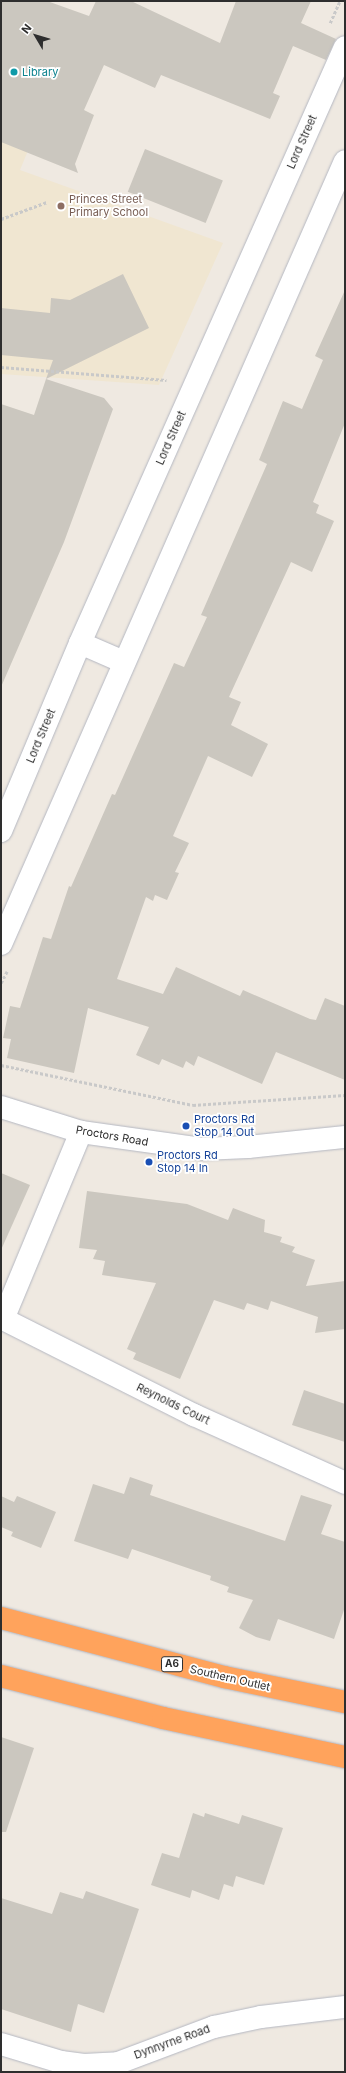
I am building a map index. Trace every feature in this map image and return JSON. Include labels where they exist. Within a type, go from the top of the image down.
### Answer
[{"type":"highway","name":"Southern Outlet","points":[[1,1618],[217,1676],[345,1702]]},
{"type":"highway","points":[[1,1676],[163,1718],[345,1757]]},
{"type":"street","name":"Lord Street","points":[[1,832],[80,643],[345,48]]},
{"type":"street","points":[[1,944],[345,161]]},
{"type":"street","points":[[80,643],[124,662]]},
{"type":"street","name":"Proctors Road","points":[[1,1107],[81,1132],[202,1149],[248,1147],[345,1137]]},
{"type":"street","name":"Reynolds Court","points":[[81,1132],[2,1319],[194,1415],[345,1483]]},
{"type":"street","name":"Dynnyrne Road","points":[[1,2044],[61,2062],[119,2067],[214,2027],[260,2017],[345,2007]]},
{"type":"path","points":[[1,219],[47,202]]},
{"type":"path","points":[[1,367],[173,381]]},
{"type":"path","points":[[1,1065],[193,1105],[345,1095]]},
{"type":"shaded area","name":"Princes Street Primary School","points":[[1,13],[72,44],[20,170],[223,243],[159,385],[1,374]]},
{"type":"building","points":[[1,1],[47,1],[89,16],[96,1],[131,1],[220,43],[236,1],[311,1],[301,23],[336,39],[326,60],[293,46],[273,93],[280,96],[270,119],[161,75],[155,88],[104,65],[84,110],[94,115],[75,164],[78,173],[1,142]]},
{"type":"building","points":[[145,149],[223,180],[206,223],[128,192]]},
{"type":"building","points":[[123,274],[149,328],[46,379],[53,360],[1,355],[1,308],[50,313],[51,298],[70,300]]},
{"type":"building","points":[[345,290],[345,423],[313,502],[319,505],[316,513],[334,521],[312,572],[291,562],[229,697],[241,702],[231,725],[268,744],[252,777],[208,756],[173,836],[189,843],[175,872],[179,873],[167,900],[155,895],[153,901],[146,897],[117,979],[163,994],[176,967],[240,996],[243,990],[310,1019],[316,1020],[325,998],[345,1006],[345,1080],[276,1052],[262,1084],[198,1056],[194,1066],[186,1061],[183,1068],[162,1059],[159,1065],[136,1055],[149,1027],[88,1008],[74,1073],[7,1058],[11,1039],[3,1038],[10,1006],[20,1008],[43,937],[51,939],[69,886],[71,887],[112,794],[115,795],[174,663],[184,667],[207,617],[201,615],[267,464],[259,460],[283,401],[302,409],[323,360],[315,356]]},
{"type":"building","points":[[46,379],[104,398],[113,409],[64,542],[1,687],[1,404],[34,415]]},
{"type":"building","points":[[1,1173],[30,1185],[1,1250]]},
{"type":"building","points":[[87,1191],[187,1204],[228,1220],[233,1208],[265,1220],[264,1232],[282,1237],[280,1242],[295,1247],[292,1252],[315,1260],[306,1286],[345,1281],[345,1329],[315,1333],[318,1317],[271,1301],[268,1310],[247,1303],[244,1310],[214,1300],[180,1379],[133,1359],[136,1353],[127,1349],[156,1283],[102,1275],[105,1261],[93,1259],[97,1250],[79,1248]]},
{"type":"building","points":[[304,1390],[345,1404],[345,1442],[292,1425]]},
{"type":"building","points":[[130,1477],[153,1485],[150,1495],[285,1541],[301,1495],[332,1505],[321,1534],[345,1542],[345,1607],[334,1639],[278,1619],[270,1641],[256,1637],[239,1628],[253,1600],[227,1592],[229,1587],[210,1580],[211,1576],[132,1549],[128,1559],[74,1541],[93,1484],[124,1494]]},
{"type":"building","points":[[1,1496],[14,1502],[17,1496],[56,1512],[41,1548],[11,1536],[13,1532],[1,1527]]},
{"type":"building","points":[[1,1737],[34,1748],[6,1832],[1,1832]]},
{"type":"building","points":[[193,1813],[204,1817],[205,1813],[239,1824],[242,1815],[283,1828],[264,1885],[236,1876],[233,1887],[224,1884],[219,1900],[192,1890],[190,1898],[151,1885],[162,1853],[179,1858]]},
{"type":"building","points":[[86,1891],[139,1909],[104,2013],[78,2004],[71,2032],[1,2009],[1,1898],[52,1914],[60,1892],[83,1899]]},
{"type":"place","name":"Library","points":[[14,72]]},
{"type":"place","name":"Princes Street Primary School","points":[[61,206]]},
{"type":"place","name":"Proctors Rd Stop 14 Out","points":[[186,1126]]},
{"type":"place","name":"Proctors Rd Stop 14 In","points":[[149,1162]]}]
